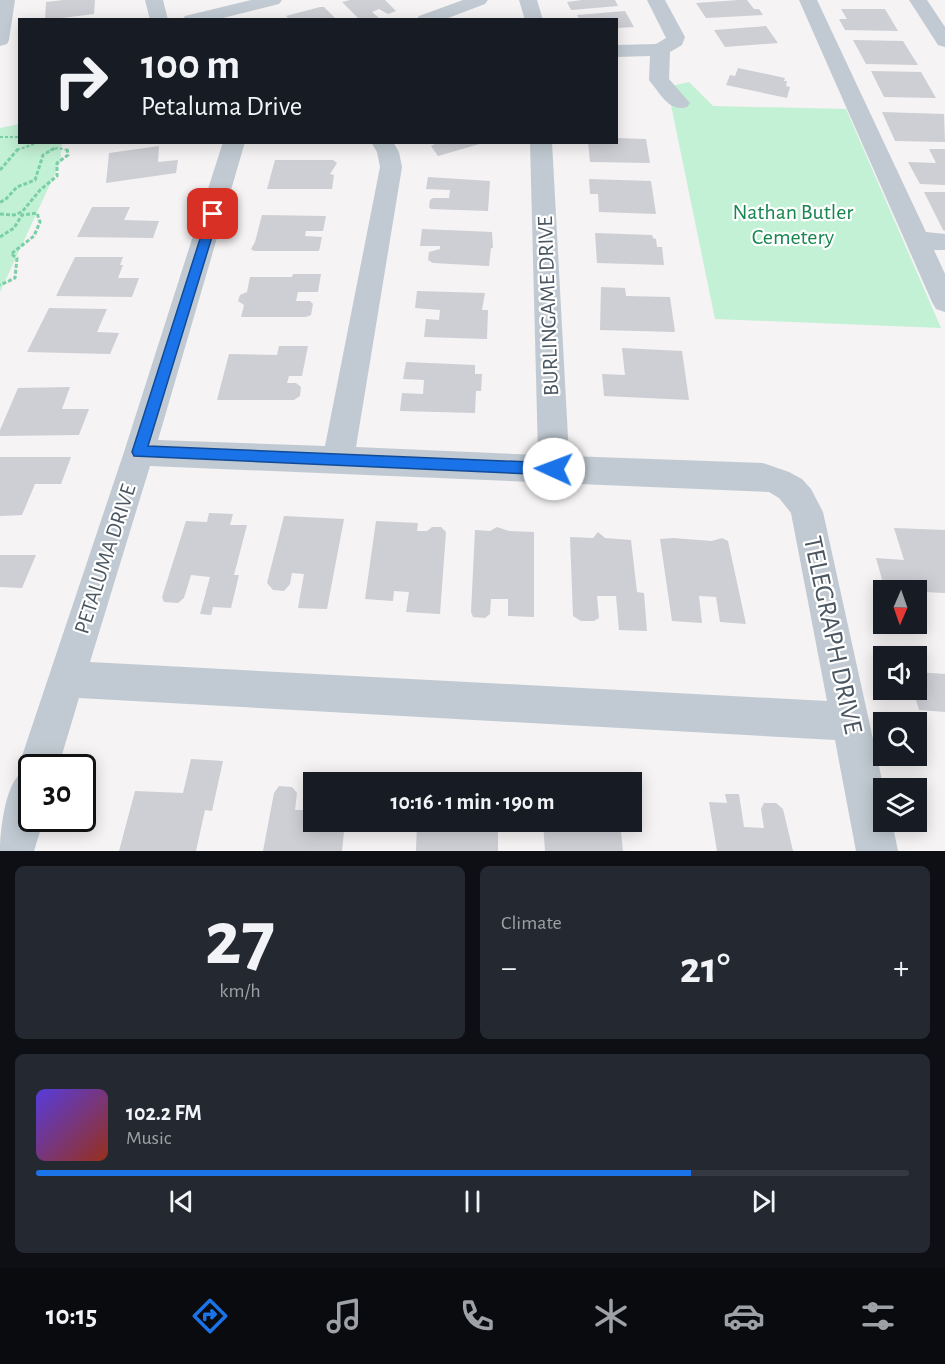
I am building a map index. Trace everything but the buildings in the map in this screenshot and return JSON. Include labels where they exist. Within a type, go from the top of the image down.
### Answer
[{"type":"street","points":[[0,40],[6,0]]},
{"type":"street","points":[[154,0],[158,18]]},
{"type":"street","points":[[200,18],[273,0]]},
{"type":"street","points":[[430,18],[479,0]]},
{"type":"street","points":[[528,0],[533,18]]},
{"type":"street","points":[[656,0],[676,37],[666,47],[659,80],[680,103]]},
{"type":"street","points":[[808,0],[945,302]]},
{"type":"street","points":[[918,0],[945,41]]},
{"type":"street","points":[[0,49],[18,46]]},
{"type":"street","points":[[618,51],[666,47]]},
{"type":"street","name":"PETALUMA DRIVE","points":[[43,754],[139,452],[233,144]]},
{"type":"street","points":[[338,460],[392,167],[383,144]]},
{"type":"street","name":"BURLINGAME DRIVE","points":[[542,144],[554,469]]},
{"type":"street","points":[[917,240],[945,242]]},
{"type":"street","points":[[139,452],[554,469]]},
{"type":"street","name":"TELEGRAPH DRIVE","points":[[554,469],[763,477],[775,479],[796,493],[807,512],[877,851]]},
{"type":"street","points":[[67,679],[850,722]]},
{"type":"street","points":[[13,851],[19,832]]},
{"type":"path","points":[[0,137],[18,138]]},
{"type":"path","points":[[0,170],[8,155],[16,149],[33,144]]},
{"type":"path","points":[[0,202],[4,201],[17,187],[35,180],[45,151],[56,147],[67,148],[68,155],[57,163],[57,176],[34,196],[27,209],[12,216],[0,214]]},
{"type":"path","points":[[0,237],[19,224],[22,215],[37,213],[40,222],[34,236],[11,254],[17,258],[15,278],[0,285]]},
{"type":"green space","name":"Nathan Butler Cemetery","points":[[689,82],[713,106],[846,109],[941,328],[715,319],[671,105],[658,89]]},
{"type":"green space","points":[[18,124],[18,144],[62,144],[60,163],[0,292],[0,128]]},
{"type":"route","points":[[213,214],[139,452],[554,469]]}]
